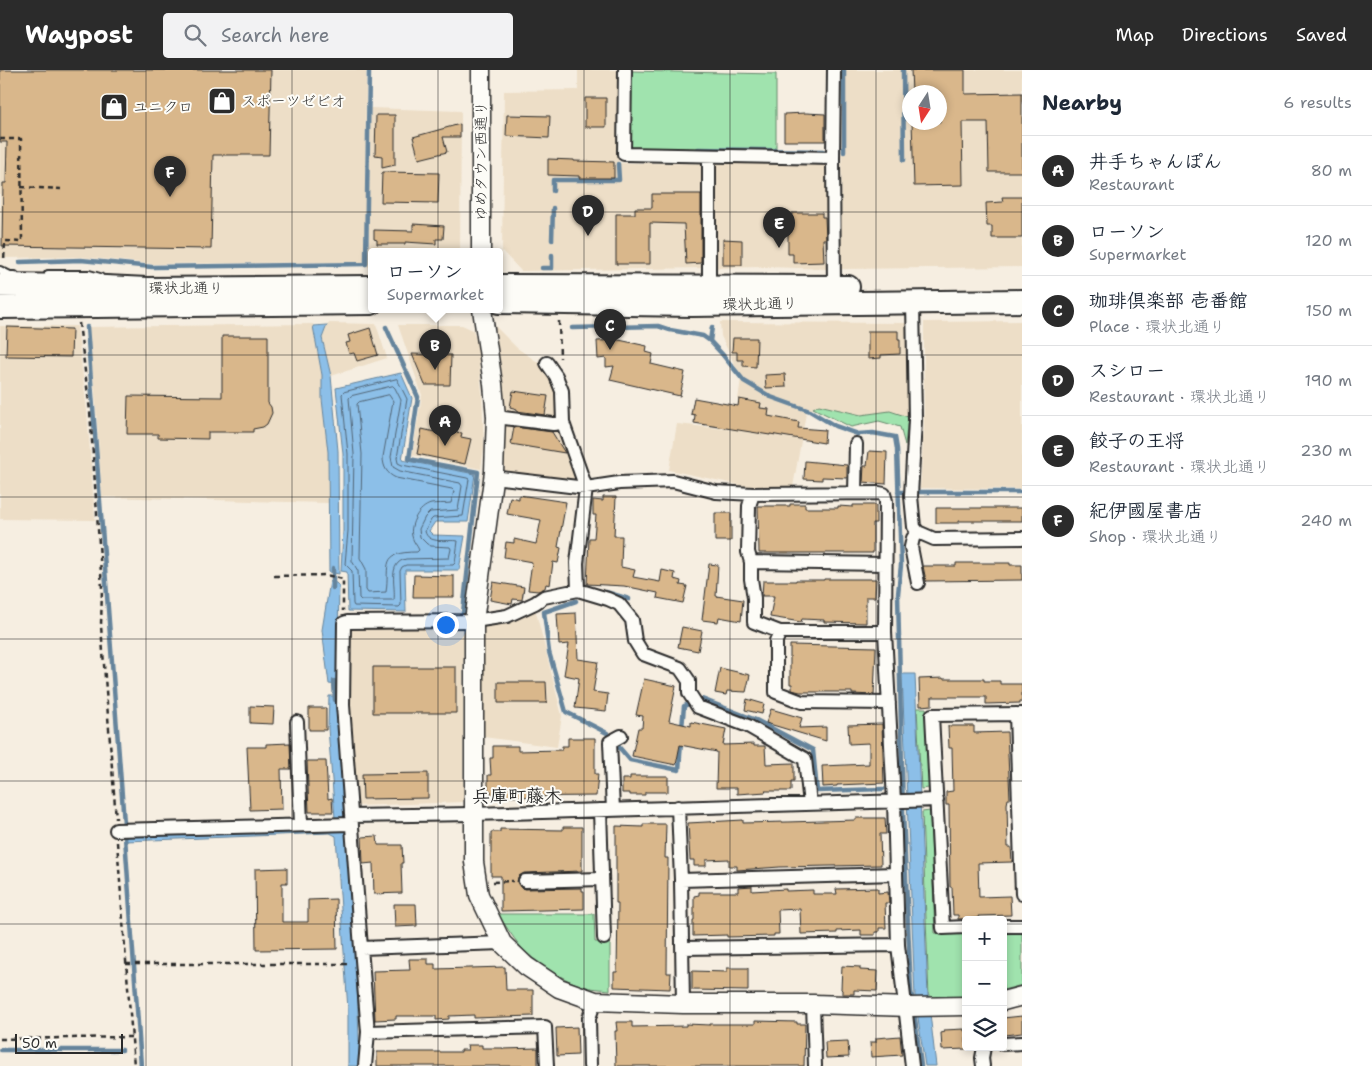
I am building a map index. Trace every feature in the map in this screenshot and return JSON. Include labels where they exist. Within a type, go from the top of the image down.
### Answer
[{"type":"highway","name":"環状北通り","points":[[0,285],[147,289],[368,287]]},
{"type":"highway","name":"環状北通り","points":[[503,286],[834,288],[1022,285]]},
{"type":"highway","name":"環状北通り","points":[[503,302],[692,305],[1022,301]]},
{"type":"highway","name":"環状北通り","points":[[0,307],[368,303]]},
{"type":"street","name":"ゆめタウン西通り","points":[[481,70],[481,248]]},
{"type":"street","points":[[624,70],[624,154],[833,158]]},
{"type":"street","points":[[834,70],[834,288]]},
{"type":"street","points":[[709,156],[709,287]]},
{"type":"street","points":[[913,302],[915,420],[911,492],[914,527],[918,532],[934,539],[1022,538]]},
{"type":"street","points":[[483,313],[496,417],[493,477],[474,621],[474,862],[480,895],[502,943],[526,966],[559,988],[595,1001],[683,1004],[962,1006]]},
{"type":"street","points":[[547,363],[556,376],[562,391],[563,423],[586,488],[577,563],[578,590]]},
{"type":"street","points":[[496,417],[553,424],[563,423]]},
{"type":"street","points":[[855,493],[856,444]]},
{"type":"street","points":[[493,477],[586,488],[619,483],[673,481],[716,492],[753,494],[884,494],[886,501],[885,632],[894,801],[898,945],[908,1007],[912,1066]]},
{"type":"street","points":[[753,494],[749,506],[748,552],[751,562],[754,622],[780,632],[885,632]]},
{"type":"street","points":[[918,532],[913,538],[912,547],[918,584]]},
{"type":"street","points":[[751,562],[885,564]]},
{"type":"street","points":[[365,1066],[368,1032],[343,705],[344,623],[474,621],[507,616],[544,597],[578,590],[608,599],[619,604],[632,620],[635,641],[643,654],[680,668],[689,681],[690,693],[698,707],[748,726],[805,759],[810,804]]},
{"type":"street","points":[[780,632],[776,640],[776,692],[802,702],[889,703]]},
{"type":"street","points":[[962,927],[943,928],[932,715],[1019,714],[1022,894]]},
{"type":"street","points":[[297,722],[300,825]]},
{"type":"street","points":[[613,810],[616,739]]},
{"type":"street","points":[[116,830],[333,824],[351,820],[473,814],[937,800]]},
{"type":"street","points":[[678,807],[683,1004]]},
{"type":"street","points":[[600,810],[604,938]]},
{"type":"street","points":[[681,880],[896,874]]},
{"type":"street","points":[[525,881],[602,879]]},
{"type":"street","points":[[1007,926],[1022,926]]},
{"type":"street","points":[[361,948],[502,943]]},
{"type":"street","points":[[682,948],[898,945]]},
{"type":"street","points":[[1007,1000],[1022,996]]},
{"type":"street","points":[[590,1066],[589,1018],[595,1001]]},
{"type":"street","points":[[813,1004],[815,1066]]},
{"type":"street","points":[[368,1032],[545,1027],[547,1066]]},
{"type":"street","points":[[1007,1044],[1022,1042]]},
{"type":"street","points":[[982,1066],[983,1051]]},
{"type":"lane","points":[[0,270],[10,274],[20,274]]},
{"type":"lane","points":[[39,274],[89,274],[147,289]]},
{"type":"path","points":[[0,139],[21,139],[22,242],[5,241],[4,261]]},
{"type":"path","points":[[21,187],[61,189]]},
{"type":"path","points":[[556,376],[560,363],[559,318]]},
{"type":"path","points":[[78,322],[90,411],[102,588],[101,626],[134,1066]]},
{"type":"path","points":[[274,576],[326,575],[343,579],[344,623]]},
{"type":"path","points":[[492,882],[525,881]]},
{"type":"path","points":[[126,964],[343,964]]},
{"type":"path","points":[[0,1039],[132,1037]]},
{"type":"shaded area","points":[[0,70],[366,70],[365,262],[152,264],[81,257],[0,258]]},
{"type":"shaded area","points":[[578,70],[619,70],[618,163],[828,164],[830,269],[766,267],[521,271],[503,252],[502,248],[504,91],[578,90]]},
{"type":"shaded area","points":[[842,70],[1022,70],[1022,267],[841,269]]},
{"type":"shaded area","points":[[370,108],[461,111],[460,248],[368,248]]},
{"type":"shaded area","points":[[1022,321],[1022,489],[920,488],[924,427],[924,322]]},
{"type":"shaded area","points":[[720,322],[908,323],[908,417],[890,411],[862,415],[818,405],[806,413],[793,487],[744,486],[669,470],[677,424],[734,430],[741,378],[721,336]]},
{"type":"shaded area","points":[[328,323],[376,324],[387,358],[331,376],[322,338]]},
{"type":"shaded area","points":[[313,324],[322,375],[322,399],[328,452],[328,503],[102,497],[95,392],[87,327]]},
{"type":"shaded area","points":[[398,325],[462,325],[473,330],[477,344],[482,392],[484,447],[481,469],[412,455],[422,395]]},
{"type":"shaded area","points":[[0,326],[77,326],[87,411],[95,520],[0,519]]},
{"type":"shaded area","points":[[495,326],[517,348],[542,365],[552,378],[576,474],[575,483],[502,473],[505,433],[504,387]]},
{"type":"shaded area","points":[[535,608],[562,716],[557,747],[484,737],[484,624]]},
{"type":"shaded area","points":[[348,627],[463,627],[463,802],[354,806],[348,708]]},
{"type":"green space","points":[[631,71],[776,74],[776,149],[630,148]]},
{"type":"green space","points":[[819,405],[861,415],[890,411],[908,417],[905,445],[900,427],[879,421],[851,427],[813,408]]},
{"type":"green space","points":[[917,708],[926,708],[929,788],[921,789]]},
{"type":"green space","points":[[930,811],[935,933],[962,933],[962,998],[929,998],[922,812]]},
{"type":"green space","points":[[498,914],[594,914],[595,942],[610,942],[610,990],[589,988],[578,984],[542,965],[520,946]]},
{"type":"green space","points":[[1007,932],[1022,932],[1022,985],[1007,989]]},
{"type":"water","points":[[327,325],[322,338],[331,376],[338,451],[339,574],[329,572],[328,452],[322,399],[322,375],[313,326]]},
{"type":"water","points":[[401,373],[412,398],[402,460],[475,474],[468,522],[435,522],[429,531],[433,535],[465,536],[459,570],[405,570],[406,612],[348,611],[347,572],[341,571],[343,454],[336,388]]},
{"type":"water","points":[[330,581],[339,586],[337,685],[329,684],[322,630]]},
{"type":"water","points":[[902,674],[915,674],[928,996],[936,1066],[925,1066],[915,997]]},
{"type":"water","points":[[329,696],[339,696],[347,817],[335,818],[328,728]]},
{"type":"water","points":[[329,829],[347,830],[356,959],[359,1066],[348,1066],[348,1010],[336,836],[330,833],[126,841],[125,837]]},
{"type":"building","points":[[0,70],[271,70],[269,155],[213,155],[211,249],[2,246],[3,183],[6,183],[7,142],[0,142]]},
{"type":"building","points":[[911,70],[965,70],[965,94],[1022,93],[1022,172],[989,172],[988,122],[962,122],[963,185],[914,186],[912,130],[947,130],[947,85],[912,85]]},
{"type":"building","points":[[585,98],[606,98],[606,127],[585,127]]},
{"type":"building","points":[[784,114],[825,114],[825,141],[784,141]]},
{"type":"building","points":[[376,115],[395,115],[395,165],[382,168],[382,156],[375,155]]},
{"type":"building","points":[[507,115],[550,116],[549,138],[506,136]]},
{"type":"building","points":[[460,124],[460,137],[443,137],[447,152],[419,159],[413,137]]},
{"type":"building","points":[[548,159],[614,162],[614,178],[579,178],[579,176],[548,175]]},
{"type":"building","points":[[382,172],[439,173],[438,203],[381,202]]},
{"type":"building","points":[[652,194],[701,194],[701,263],[686,264],[684,224],[650,223],[650,264],[616,264],[616,214],[635,214],[635,208],[652,208]]},
{"type":"building","points":[[1002,197],[1022,197],[1022,238],[992,238],[992,226],[987,226],[986,203],[1003,202]]},
{"type":"building","points":[[792,213],[822,213],[822,217],[825,217],[826,239],[823,239],[824,262],[793,263],[793,254],[788,254],[788,230],[793,229]]},
{"type":"building","points":[[413,224],[444,226],[443,239],[436,239],[436,244],[405,242],[405,244],[377,244],[377,240],[374,239],[374,230],[413,231]]},
{"type":"building","points":[[723,239],[742,240],[742,265],[723,265]]},
{"type":"building","points":[[7,327],[72,329],[71,357],[6,356]]},
{"type":"building","points":[[370,328],[378,355],[357,361],[354,353],[349,354],[346,343],[350,342],[348,335]]},
{"type":"building","points":[[868,331],[898,331],[900,354],[881,355],[881,358],[868,359]]},
{"type":"building","points":[[222,336],[268,336],[268,403],[272,413],[267,424],[253,429],[253,432],[208,432],[208,439],[158,438],[158,434],[127,434],[128,396],[222,397]]},
{"type":"building","points":[[733,338],[757,338],[756,367],[743,366],[743,360],[737,360],[737,352],[732,352]]},
{"type":"building","points":[[619,340],[647,346],[646,352],[653,354],[651,364],[685,372],[680,396],[610,380],[614,366],[606,367],[606,358],[598,359],[597,341]]},
{"type":"building","points":[[412,354],[451,355],[450,385],[425,385]]},
{"type":"building","points":[[785,374],[786,387],[766,388],[765,375]]},
{"type":"building","points":[[513,391],[548,396],[545,415],[517,411],[517,409],[510,407]]},
{"type":"building","points":[[694,398],[738,406],[739,399],[761,403],[760,408],[769,409],[768,416],[799,422],[798,428],[825,430],[824,443],[694,423],[695,415],[691,414]]},
{"type":"building","points":[[514,427],[552,432],[565,453],[511,444]]},
{"type":"building","points":[[422,429],[448,435],[449,431],[462,433],[461,437],[471,439],[465,464],[417,454]]},
{"type":"building","points":[[869,451],[887,452],[886,484],[863,482],[864,466],[867,466]]},
{"type":"building","points":[[805,461],[847,465],[847,478],[822,477],[822,480],[804,479]]},
{"type":"building","points":[[519,495],[566,502],[558,547],[561,548],[558,563],[553,562],[550,585],[546,584],[545,588],[538,591],[528,590],[532,562],[504,557],[506,542],[514,543],[514,539],[536,544],[541,520],[507,514],[510,497],[519,499]]},
{"type":"building","points":[[603,497],[616,497],[614,536],[622,536],[621,567],[635,570],[633,577],[660,582],[662,570],[675,573],[674,579],[681,581],[680,585],[687,586],[683,603],[657,598],[658,593],[624,586],[587,584],[589,538],[594,538],[596,515],[593,515],[593,500],[603,501]]},
{"type":"building","points":[[790,504],[805,504],[805,508],[876,505],[876,523],[873,523],[873,553],[759,553],[758,506],[790,506]]},
{"type":"building","points":[[936,508],[1022,508],[1022,521],[936,523]]},
{"type":"building","points":[[715,513],[731,513],[731,541],[715,541]]},
{"type":"building","points":[[956,563],[1010,563],[1010,565],[1022,565],[1022,580],[926,581],[923,566],[956,566]]},
{"type":"building","points":[[709,564],[718,565],[716,596],[743,600],[741,621],[719,617],[718,622],[702,620]]},
{"type":"building","points":[[414,575],[454,576],[454,597],[413,597]]},
{"type":"building","points":[[876,579],[875,597],[866,597],[866,623],[824,622],[824,620],[802,619],[801,622],[770,617],[774,596],[762,596],[763,581]]},
{"type":"building","points":[[493,582],[524,587],[522,600],[513,599],[512,604],[490,600]]},
{"type":"building","points":[[576,613],[578,659],[598,662],[593,692],[608,694],[606,711],[575,708],[579,678],[564,675],[569,644],[559,645],[557,614]]},
{"type":"building","points":[[682,627],[702,631],[698,651],[678,647]]},
{"type":"building","points":[[790,645],[876,647],[874,695],[852,694],[852,692],[800,692],[792,690],[792,684],[790,684]]},
{"type":"building","points":[[373,667],[456,667],[456,713],[373,713]]},
{"type":"building","points":[[720,668],[750,675],[746,692],[727,691],[726,695],[715,693]]},
{"type":"building","points":[[644,679],[676,686],[669,721],[691,726],[691,722],[726,729],[723,745],[754,744],[754,746],[765,746],[766,764],[794,763],[794,781],[791,781],[791,791],[737,794],[737,788],[716,788],[717,752],[680,745],[676,765],[632,756],[638,728],[642,728],[643,716],[636,715]]},
{"type":"building","points":[[919,679],[984,679],[984,681],[1000,681],[1000,684],[1022,684],[1022,701],[1020,703],[986,704],[986,697],[932,697],[932,705],[920,706]]},
{"type":"building","points":[[498,682],[546,682],[547,703],[498,703]]},
{"type":"building","points":[[747,699],[764,704],[762,714],[745,710]]},
{"type":"building","points":[[250,706],[274,707],[273,724],[250,723]]},
{"type":"building","points":[[309,708],[326,708],[326,730],[309,730]]},
{"type":"building","points":[[771,709],[802,718],[799,728],[826,727],[826,741],[766,723]]},
{"type":"building","points":[[882,724],[884,783],[823,787],[822,766],[869,764],[869,743],[849,744],[848,725]]},
{"type":"building","points":[[948,726],[974,726],[974,733],[1007,732],[1010,799],[1008,799],[1007,804],[1008,847],[1011,847],[1012,862],[978,863],[979,897],[1010,896],[1011,915],[962,916],[962,919],[958,919],[958,915],[953,915],[952,887],[950,887],[949,805],[946,805],[946,792],[953,791],[952,748],[949,748]]},
{"type":"building","points":[[568,738],[595,738],[595,774],[598,774],[596,796],[491,797],[491,791],[488,791],[488,775],[491,775],[490,758],[493,758],[493,746],[518,746],[518,751],[562,750],[562,746],[568,746]]},
{"type":"building","points":[[290,743],[291,769],[281,769],[282,809],[250,810],[247,747],[266,747],[266,744]]},
{"type":"building","points":[[307,761],[326,761],[328,799],[332,798],[333,812],[309,812]]},
{"type":"building","points":[[428,773],[428,798],[363,799],[362,774]]},
{"type":"building","points":[[630,776],[668,776],[668,792],[645,792],[645,795],[622,793],[622,779],[630,779]]},
{"type":"building","points":[[856,818],[885,818],[886,834],[880,834],[881,865],[780,867],[737,870],[737,866],[729,866],[729,859],[706,860],[706,866],[694,866],[694,860],[690,860],[688,823],[743,820],[743,823],[856,820]]},
{"type":"building","points":[[643,824],[666,824],[665,858],[668,858],[667,973],[671,973],[670,989],[614,987],[614,972],[617,972],[618,903],[616,903],[616,826],[643,827]]},
{"type":"building","points":[[563,827],[582,827],[582,871],[524,873],[518,877],[517,882],[521,888],[525,889],[582,888],[582,891],[584,891],[584,909],[501,911],[501,876],[491,876],[491,832],[500,832],[500,829],[563,830]]},
{"type":"building","points":[[377,836],[378,845],[402,845],[402,893],[374,894],[373,863],[363,864],[362,837]]},
{"type":"building","points":[[287,868],[287,883],[282,883],[282,922],[308,922],[308,900],[336,899],[337,949],[256,950],[255,869]]},
{"type":"building","points":[[752,886],[752,891],[813,890],[813,894],[837,894],[836,889],[878,888],[878,893],[888,892],[889,903],[885,903],[886,928],[879,928],[879,932],[875,932],[875,935],[861,935],[861,930],[801,934],[800,909],[778,910],[779,934],[774,934],[774,936],[693,936],[694,896],[699,895],[699,892],[738,892],[738,887]]},
{"type":"building","points":[[394,904],[416,904],[417,926],[395,927]]},
{"type":"building","points":[[409,959],[428,959],[428,964],[435,964],[435,969],[505,967],[506,990],[533,990],[533,1016],[474,1018],[474,1015],[449,1016],[449,1019],[436,1020],[436,1016],[396,1016],[396,1019],[375,1020],[373,971],[410,970]]},
{"type":"building","points":[[842,966],[878,971],[877,991],[854,990],[854,994],[842,994]]},
{"type":"building","points":[[727,968],[748,968],[748,991],[692,990],[692,971],[727,972]]},
{"type":"building","points":[[1022,1016],[1022,1033],[1007,1035],[1007,1018]]},
{"type":"building","points":[[755,1021],[797,1022],[797,1024],[805,1024],[804,1066],[616,1066],[616,1022],[632,1022],[632,1027],[686,1026],[686,1024],[755,1024]]},
{"type":"building","points":[[577,1027],[578,1055],[557,1056],[556,1028]]},
{"type":"building","points":[[962,1029],[962,1049],[942,1050],[941,1033],[945,1032],[944,1030]]},
{"type":"building","points":[[900,1036],[902,1055],[871,1057],[870,1042],[876,1042],[876,1038]]},
{"type":"building","points":[[848,1041],[849,1057],[826,1058],[825,1042]]},
{"type":"building","points":[[467,1045],[482,1045],[482,1048],[503,1049],[538,1048],[538,1066],[377,1066],[377,1052],[461,1052],[461,1050],[468,1050]]},
{"type":"waterway","points":[[20,262],[81,260],[152,267],[366,264],[369,70]]},
{"type":"waterway","points":[[844,70],[844,152]]},
{"type":"waterway","points":[[903,70],[904,160]]},
{"type":"waterway","points":[[698,149],[823,151]]},
{"type":"waterway","points":[[553,191],[553,180],[619,180],[618,164]]},
{"type":"waterway","points":[[552,240],[553,208]]},
{"type":"waterway","points":[[542,268],[552,268],[552,255]]},
{"type":"waterway","points":[[572,328],[658,326],[703,336],[722,354],[744,381],[771,397],[810,411],[835,426],[858,434],[873,433],[895,437],[901,565],[898,594],[903,812],[913,1003]]},
{"type":"waterway","points":[[87,327],[124,823]]},
{"type":"waterway","points":[[386,327],[418,397],[409,459],[478,472],[463,613]]},
{"type":"waterway","points":[[710,341],[712,327]]},
{"type":"waterway","points":[[898,492],[1022,492]]},
{"type":"waterway","points":[[333,568],[333,588]]},
{"type":"waterway","points":[[606,592],[629,599]]},
{"type":"waterway","points":[[576,601],[544,612],[549,652],[566,712],[607,733],[630,760],[679,770],[681,741]]},
{"type":"waterway","points":[[334,681],[335,700]]},
{"type":"waterway","points":[[682,728],[684,706],[702,699],[756,720],[813,750],[817,791],[883,789]]},
{"type":"waterway","points":[[125,837],[141,1066]]},
{"type":"waterway","points":[[914,1011],[921,1066]]},
{"type":"waterway","points":[[0,1050],[122,1050]]},
{"type":"place","name":"スポーツゼビオ","points":[[222,101]]},
{"type":"place","name":"ユニクロ","points":[[114,107]]},
{"type":"place","name":"紀伊國屋書店","points":[[170,197]]},
{"type":"place","name":"スシロー","points":[[588,236]]},
{"type":"place","name":"餃子の王将","points":[[779,248]]},
{"type":"place","name":"珈琲倶楽部 壱番館","points":[[610,350]]},
{"type":"place","name":"ローソン","points":[[435,370]]},
{"type":"place","name":"井手ちゃんぽん","points":[[445,446]]},
{"type":"district","name":"兵庫町藤木","points":[[517,796]]}]
